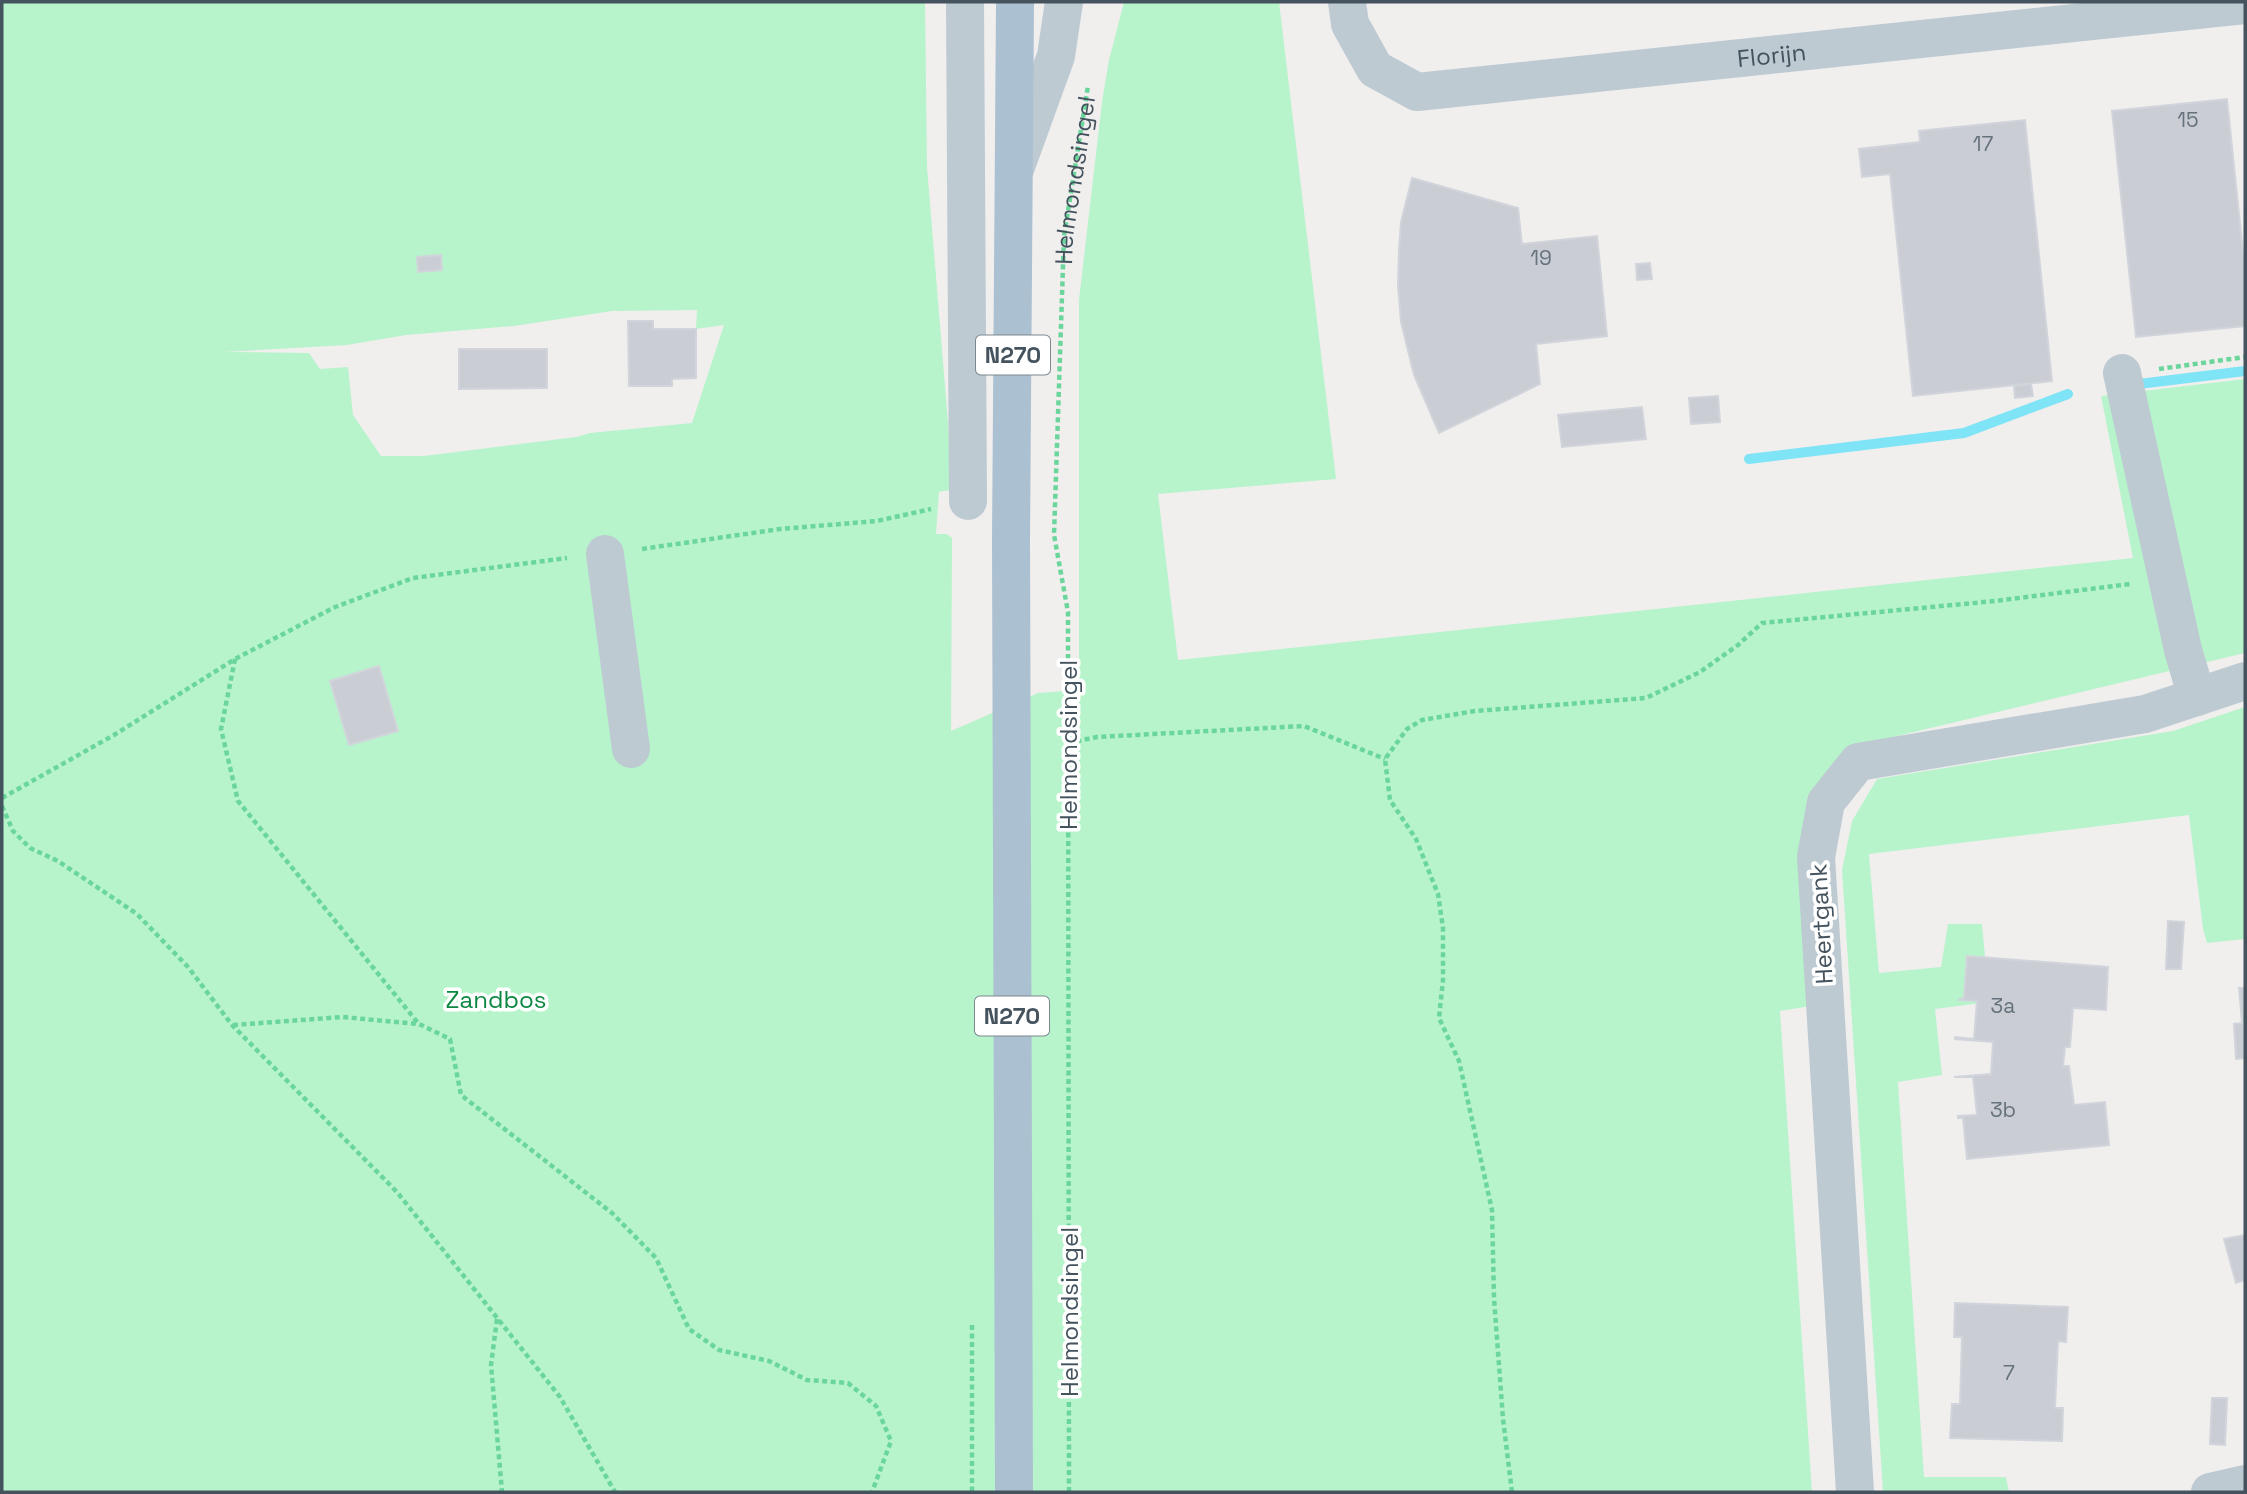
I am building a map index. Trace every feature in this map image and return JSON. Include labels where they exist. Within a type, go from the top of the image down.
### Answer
[{"type":"main road","name":"Helmondsingel","points":[[1014,1492],[1011,540],[1015,2]]},
{"type":"street","points":[[965,2],[968,501]]},
{"type":"street","name":"Helmondsingel","points":[[1015,171],[1056,56],[1064,2]]},
{"type":"street","name":"Florijn","points":[[1347,2],[1350,24],[1374,69],[1417,92],[2245,5]]},
{"type":"street","points":[[2122,373],[2183,650],[2197,697]]},
{"type":"street","points":[[605,554],[631,749]]},
{"type":"street","name":"Heertgank","points":[[1855,1492],[1816,857],[1826,802],[1858,762],[2145,714],[2245,681]]},
{"type":"street","points":[[2210,1492],[2245,1485]]},
{"type":"path","name":"Helmondsingel","points":[[1069,1492],[1068,612],[1054,535],[1064,236],[1089,85]]},
{"type":"path","points":[[2122,373],[2245,358]]},
{"type":"path","points":[[2,798],[114,735],[235,659],[335,607],[413,578],[780,529],[877,521],[968,501]]},
{"type":"path","points":[[1513,1492],[1503,1419],[1495,1312],[1492,1210],[1459,1061],[1438,1018],[1443,980],[1443,928],[1438,894],[1416,839],[1390,800],[1385,759],[1407,729],[1422,720],[1475,711],[1646,698],[1700,671],[1738,645],[1762,623],[2130,586],[2130,575]]},
{"type":"path","points":[[235,659],[221,729],[238,801],[419,1024]]},
{"type":"path","points":[[1068,743],[1097,737],[1304,726],[1385,759]]},
{"type":"path","points":[[2,806],[13,831],[30,848],[58,862],[137,914],[188,967],[232,1025],[397,1192],[560,1397],[615,1492]]},
{"type":"path","points":[[232,1025],[342,1017],[419,1024],[450,1039],[461,1095],[612,1213],[656,1258],[690,1329],[719,1350],[769,1361],[807,1380],[848,1383],[876,1406],[891,1441],[872,1492]]},
{"type":"path","points":[[497,1318],[491,1365],[502,1492]]},
{"type":"green space","name":"Zandbos","points":[[2,2],[925,2],[927,167],[951,459],[949,490],[939,492],[936,534],[947,534],[952,538],[951,731],[1038,693],[1079,690],[1079,300],[1102,102],[1109,60],[1124,2],[1279,2],[1336,479],[1158,494],[1178,660],[2133,558],[2101,396],[2245,379],[2245,653],[1868,743],[1822,788],[1811,1006],[1780,1011],[1812,1492],[2,1492]],"holes":[[[697,310],[696,329],[724,325],[692,423],[590,433],[424,456],[381,456],[353,415],[348,367],[320,369],[309,353],[225,352],[347,345],[406,335],[514,326],[612,311]]]},
{"type":"green space","points":[[2245,707],[2245,939],[2207,943],[2189,815],[1869,854],[1879,973],[1941,967],[1948,924],[1982,924],[1989,1002],[1935,1009],[1942,1075],[1898,1082],[1924,1477],[2006,1477],[2009,1492],[1883,1492],[1842,870],[1852,821],[1877,779],[2173,731]]},
{"type":"building","points":[[2227,99],[2245,272],[2245,326],[2136,337],[2112,111]]},
{"type":"building","points":[[2025,120],[2052,381],[1913,396],[1890,174],[1862,177],[1859,149],[1920,142],[1919,131]]},
{"type":"building","points":[[1412,178],[1518,208],[1522,244],[1597,236],[1607,336],[1536,344],[1540,384],[1439,433],[1414,375],[1401,322],[1398,285],[1401,222]]},
{"type":"building","points":[[441,255],[442,270],[418,272],[417,257]]},
{"type":"building","points":[[1650,263],[1652,279],[1637,280],[1636,264]]},
{"type":"building","points":[[628,321],[653,321],[653,329],[696,329],[696,378],[672,379],[672,386],[629,386]]},
{"type":"building","points":[[459,349],[547,349],[547,388],[459,389]]},
{"type":"building","points":[[2031,384],[2033,396],[2015,398],[2014,386]]},
{"type":"building","points":[[1718,396],[1720,422],[1691,424],[1689,398]]},
{"type":"building","points":[[1642,407],[1646,439],[1562,447],[1558,415]]},
{"type":"building","points":[[379,666],[398,731],[349,745],[330,681]]},
{"type":"building","points":[[2168,921],[2184,922],[2181,969],[2166,969]]},
{"type":"building","points":[[1967,956],[2108,967],[2106,1010],[2073,1008],[2070,1047],[2065,1047],[2063,1066],[2069,1066],[2074,1105],[2105,1102],[2109,1145],[1967,1159],[1963,1118],[1958,1116],[1977,1115],[1973,1077],[1954,1077],[1991,1074],[1993,1042],[1955,1039],[1974,1039],[1977,1001],[1958,1000],[1964,998]]},
{"type":"building","points":[[2239,988],[2245,988],[2245,1058],[2236,1059],[2234,1024],[2242,1023]]},
{"type":"building","points":[[2245,1235],[2245,1280],[2236,1283],[2224,1239]]},
{"type":"building","points":[[1955,1303],[2068,1307],[2066,1342],[2058,1341],[2055,1408],[2063,1408],[2062,1441],[1950,1438],[1952,1404],[1960,1404],[1962,1337],[1954,1337]]},
{"type":"building","points":[[2212,1398],[2227,1398],[2225,1445],[2210,1444]]},
{"type":"waterway","points":[[2139,384],[2245,371]]},
{"type":"waterway","points":[[1749,459],[1964,433],[2068,394]]}]
